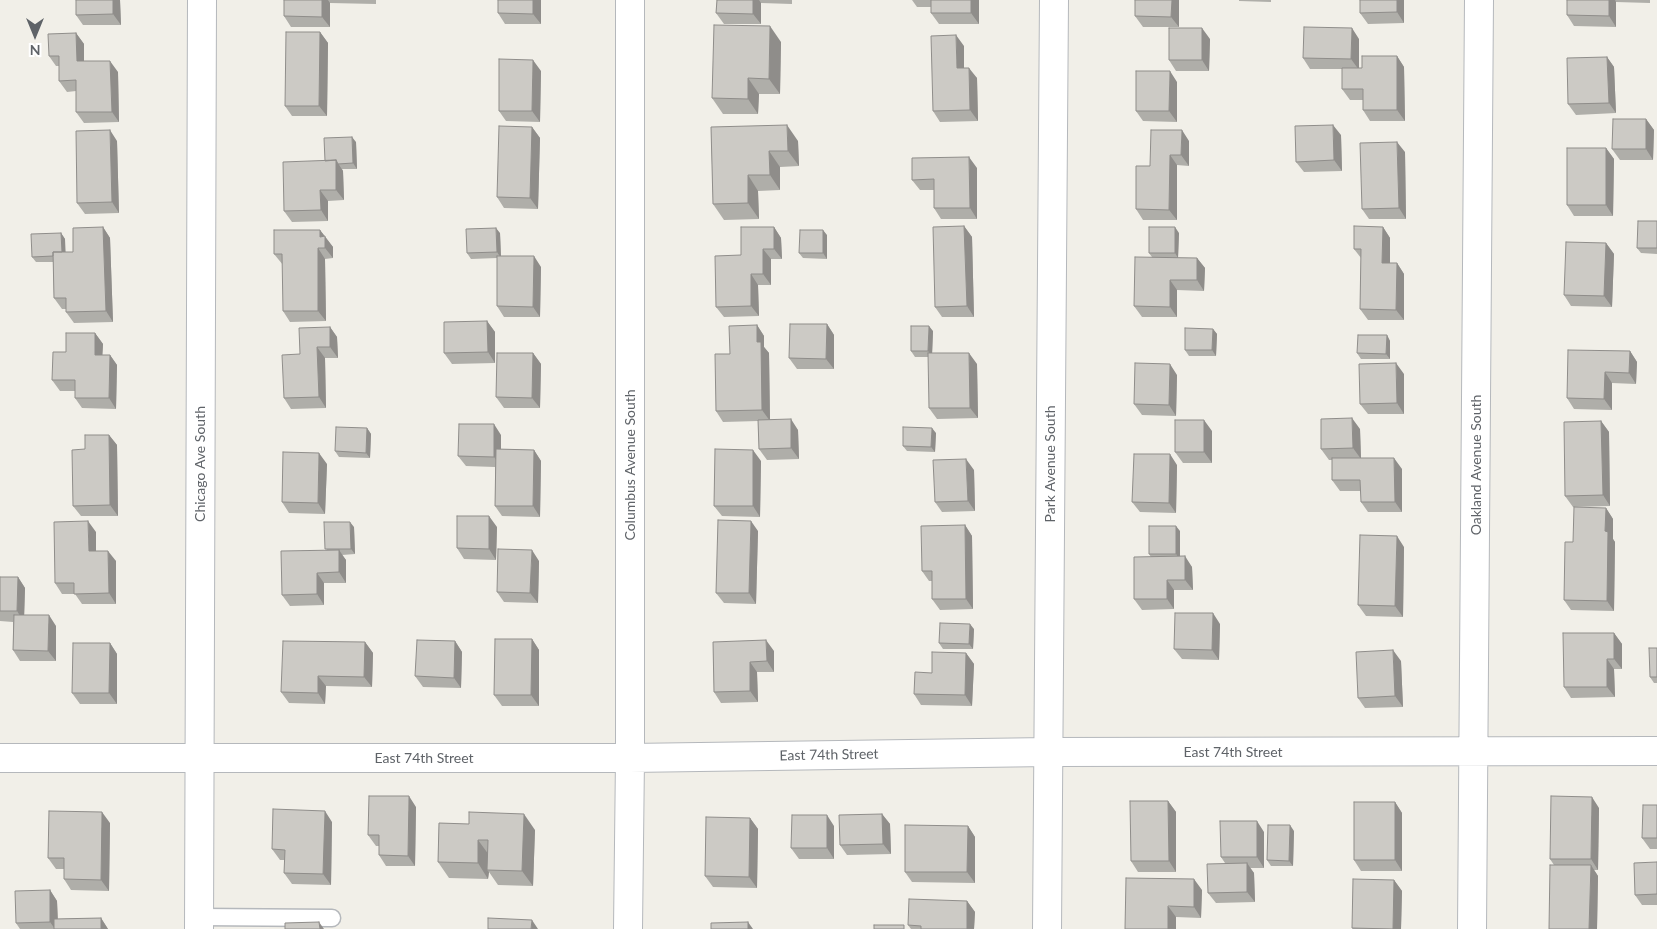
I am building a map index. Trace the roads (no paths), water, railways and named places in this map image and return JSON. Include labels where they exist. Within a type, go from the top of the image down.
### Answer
[{"type":"street","name":"Chicago Ave South","points":[[199,923],[202,0]]},
{"type":"street","name":"Columbus Avenue South","points":[[628,929],[630,758],[630,0]]},
{"type":"street","name":"Park Avenue South","points":[[1047,929],[1054,0]]},
{"type":"street","name":"Oakland Avenue South","points":[[1472,929],[1479,0]]},
{"type":"street","name":"East 74th Street","points":[[0,758],[630,758],[1048,752],[1657,751]]},
{"type":"lane","points":[[199,923],[332,918]]}]
